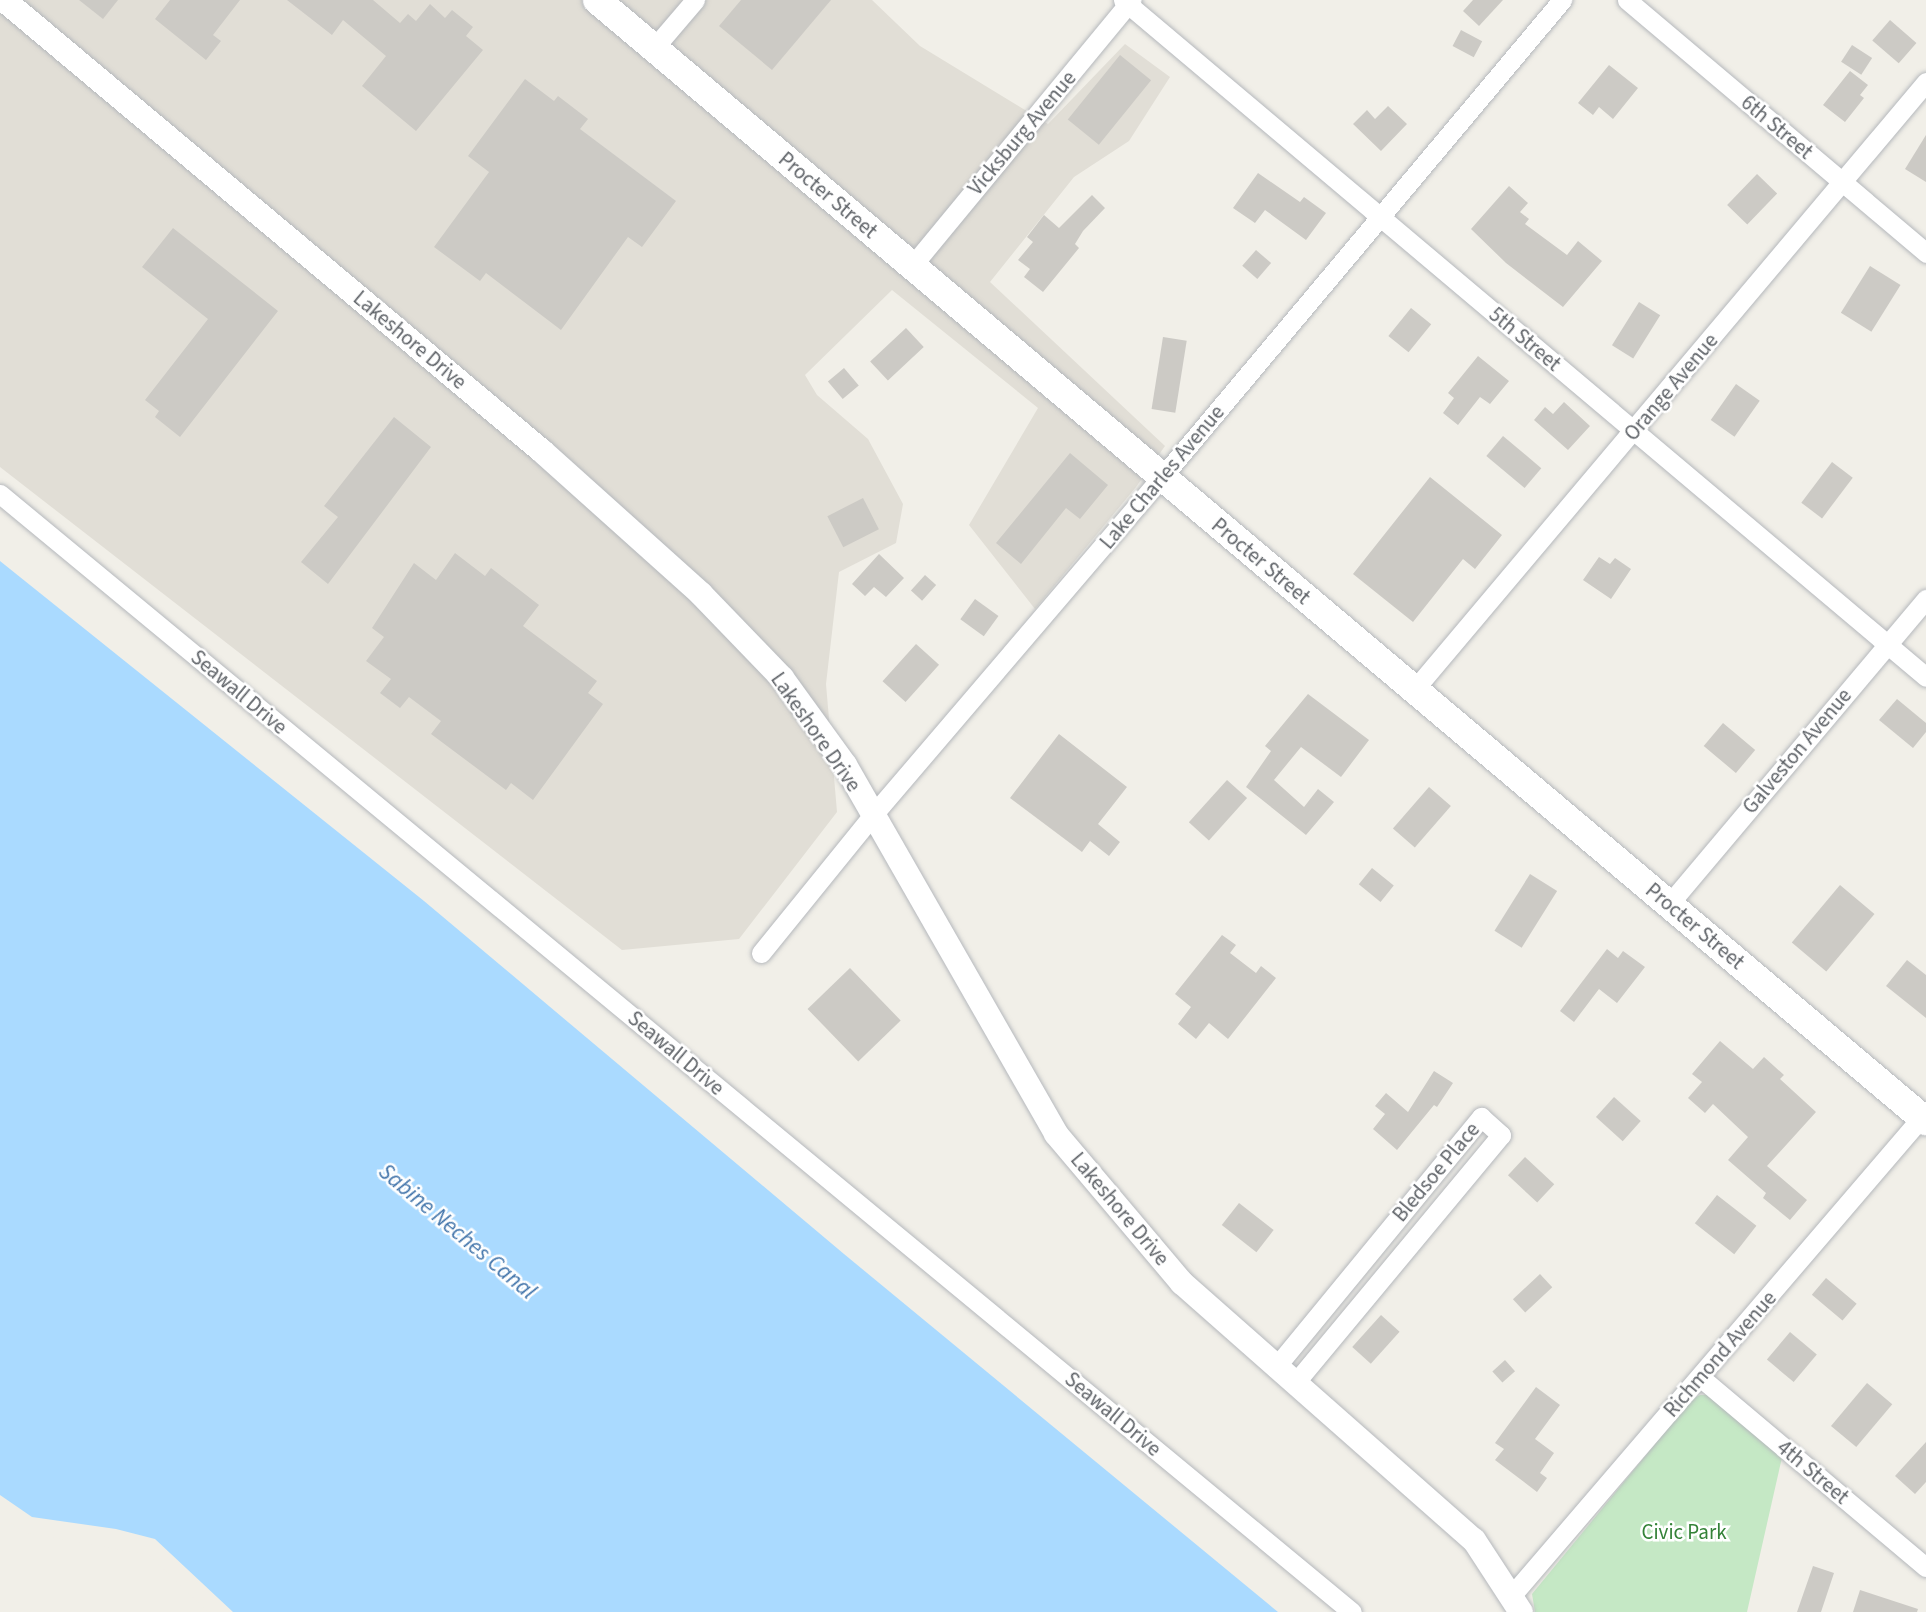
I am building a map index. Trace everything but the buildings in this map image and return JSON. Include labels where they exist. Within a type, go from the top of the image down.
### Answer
[{"type":"main road","name":"Procter Street","points":[[597,0],[1414,690],[1925,1117]]},
{"type":"street","name":"Lakeshore Drive","points":[[4,0],[535,444],[701,594],[782,678],[845,765],[1056,1134],[1182,1283],[1275,1368],[1421,1491],[1474,1540],[1517,1603]]},
{"type":"street","points":[[654,48],[695,0]]},
{"type":"street","name":"Lake Charles Avenue","points":[[761,953],[872,816],[1162,477],[1562,0]]},
{"type":"street","name":"6th Street","points":[[1627,0],[1926,253]]},
{"type":"street","name":"5th Street","points":[[1128,1],[1926,677]]},
{"type":"street","name":"Vicksburg Avenue","points":[[912,266],[1128,1]]},
{"type":"street","name":"Orange Avenue","points":[[1414,690],[1926,82]]},
{"type":"street","name":"Seawall Drive","points":[[0,494],[1352,1612]]},
{"type":"street","name":"Galveston Avenue","points":[[1669,904],[1926,599]]},
{"type":"street","name":"Bledsoe Place","points":[[1275,1368],[1481,1117],[1501,1135],[1294,1384]]},
{"type":"street","name":"Richmond Avenue","points":[[1517,1603],[1700,1377],[1925,1117]]},
{"type":"street","name":"4th Street","points":[[1700,1377],[1926,1567]]},
{"type":"shaded area","points":[[0,0],[872,0],[920,46],[1048,124],[1125,44],[1170,77],[1129,141],[1074,177],[990,282],[1165,446],[1136,487],[1035,609],[969,525],[1038,408],[892,290],[805,375],[817,395],[868,439],[903,504],[896,543],[839,572],[826,684],[837,812],[739,939],[622,950],[0,467]]},
{"type":"green space","name":"Civic Park","points":[[1709,1395],[1783,1453],[1747,1612],[1535,1612],[1532,1594],[1692,1399]]},
{"type":"water","name":"Sabine Neches Canal","points":[[0,561],[424,901],[844,1254],[1278,1612],[213,1612],[151,1552],[0,1510]]},
{"type":"pier","points":[[0,1495],[32,1517],[116,1529],[155,1539],[233,1612],[208,1612],[149,1555],[22,1532],[0,1514]]}]
